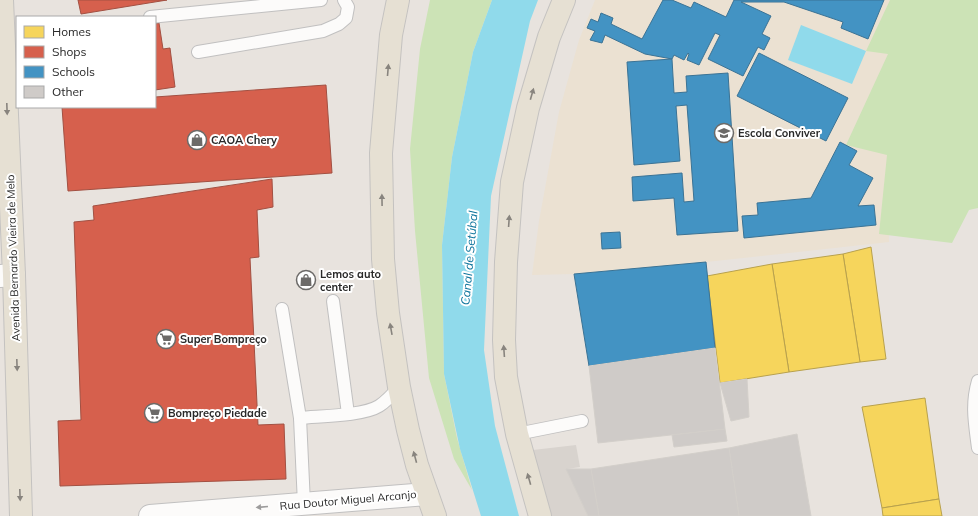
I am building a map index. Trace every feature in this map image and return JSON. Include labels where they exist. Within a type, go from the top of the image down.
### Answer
[{"type":"main road","name":"Avenida Bernardo Vieira de Melo","points":[[2,0],[6,30],[7,275],[21,516]]},
{"type":"main road","points":[[398,0],[391,35],[381,153],[384,267],[388,313],[399,387],[408,430],[435,516]]},
{"type":"main road","points":[[540,516],[517,434],[506,377],[504,340],[506,262],[512,182],[528,108],[549,37],[564,0]]},
{"type":"main road","name":"Rua Doutor Miguel Arcanjo","points":[[150,516],[427,494]]},
{"type":"lane","points":[[156,16],[321,0]]},
{"type":"lane","points":[[198,52],[323,30],[339,24],[346,18],[348,8],[344,0]]},
{"type":"lane","points":[[333,301],[348,414]]},
{"type":"lane","points":[[282,309],[300,418],[304,504]]},
{"type":"lane","points":[[978,381],[975,401],[978,448]]},
{"type":"lane","points":[[300,418],[365,412],[379,406],[399,387]]},
{"type":"lane","points":[[975,401],[978,419]]},
{"type":"lane","points":[[517,434],[582,422]]},
{"type":"shaded area","name":"Escola Conviver","points":[[595,0],[925,0],[887,155],[889,242],[706,262],[574,274],[532,275],[539,221],[559,112],[579,40]]},
{"type":"shaded area","points":[[576,445],[580,467],[567,469],[588,516],[550,516],[533,450]]},
{"type":"green space","points":[[430,0],[492,0],[473,52],[452,157],[442,245],[444,374],[457,438],[472,490],[454,459],[429,378],[415,231],[410,149],[420,49]]},
{"type":"green space","points":[[890,0],[978,0],[978,208],[969,210],[952,243],[879,234],[887,155],[846,145],[888,54],[866,51]]},
{"type":"water","name":"Canal de Setúbal","points":[[492,0],[538,0],[530,21],[491,196],[484,350],[495,426],[519,516],[481,516],[460,449],[444,374],[442,245],[452,157],[473,52]]},
{"type":"water","points":[[801,25],[866,51],[852,84],[788,60]]},
{"type":"building: Homes","points":[[871,247],[886,359],[860,362],[843,254]]},
{"type":"building: Homes","points":[[843,254],[860,362],[789,372],[772,264]]},
{"type":"building: Homes","points":[[772,264],[789,372],[720,383],[707,276]]},
{"type":"building: Homes","points":[[925,398],[939,499],[882,508],[862,407]]},
{"type":"building: Homes","points":[[939,499],[942,516],[883,516],[882,508]]},
{"type":"building: Shops","points":[[78,0],[167,0],[81,14]]},
{"type":"building: Shops","points":[[159,23],[163,49],[170,48],[175,87],[156,90],[156,24]]},
{"type":"building: Shops","name":"CAOA Chery","points":[[326,85],[332,173],[68,191],[62,108],[156,108],[156,97]]},
{"type":"building: Shops","name":"Super Bompreço","points":[[272,179],[273,207],[257,210],[259,257],[250,258],[258,425],[284,424],[286,479],[60,486],[58,421],[81,420],[74,222],[94,220],[93,206]]},
{"type":"building: Schools","points":[[663,0],[672,0],[691,8],[694,2],[726,17],[734,0],[884,0],[868,39],[841,28],[843,22],[784,2],[741,2],[771,16],[762,34],[770,38],[764,50],[758,47],[743,76],[708,59],[720,35],[715,33],[699,65],[687,60],[688,53],[684,60],[674,55],[672,59],[645,54],[605,35],[602,43],[590,40],[595,31],[587,28],[591,19],[598,22],[601,13],[613,18],[611,24],[642,39]]},
{"type":"building: Schools","points":[[759,53],[848,98],[826,141],[737,96]]},
{"type":"building: Schools","points":[[672,59],[674,93],[687,92],[686,76],[728,73],[738,231],[677,235],[674,198],[633,201],[632,177],[682,173],[684,202],[694,201],[687,105],[676,106],[680,161],[634,165],[627,62]]},
{"type":"building: Schools","points":[[840,142],[857,151],[849,165],[873,178],[858,206],[874,205],[876,225],[744,238],[742,216],[758,215],[757,203],[811,198]]},
{"type":"building: Schools","points":[[620,232],[621,248],[602,249],[601,233]]},
{"type":"building: Schools","points":[[706,262],[715,348],[589,366],[574,274]]},
{"type":"building: Other","points":[[715,348],[725,429],[598,443],[589,366]]},
{"type":"building: Other","points":[[747,379],[749,417],[731,421],[720,383]]},
{"type":"building: Other","points":[[725,429],[727,441],[674,447],[672,435]]},
{"type":"building: Other","points":[[797,434],[811,516],[739,516],[729,448]]},
{"type":"building: Other","points":[[729,448],[739,516],[599,516],[591,469]]},
{"type":"building: Other","points":[[566,469],[591,469],[599,516],[588,516]]},
{"type":"place","name":"Escola Conviver","points":[[724,133]]},
{"type":"place","name":"CAOA Chery","points":[[197,140]]},
{"type":"place","name":"Lemos auto center","points":[[306,280]]},
{"type":"place","name":"Super Bompreço","points":[[166,339]]},
{"type":"place","name":"Bompreço Piedade","points":[[154,413]]}]
